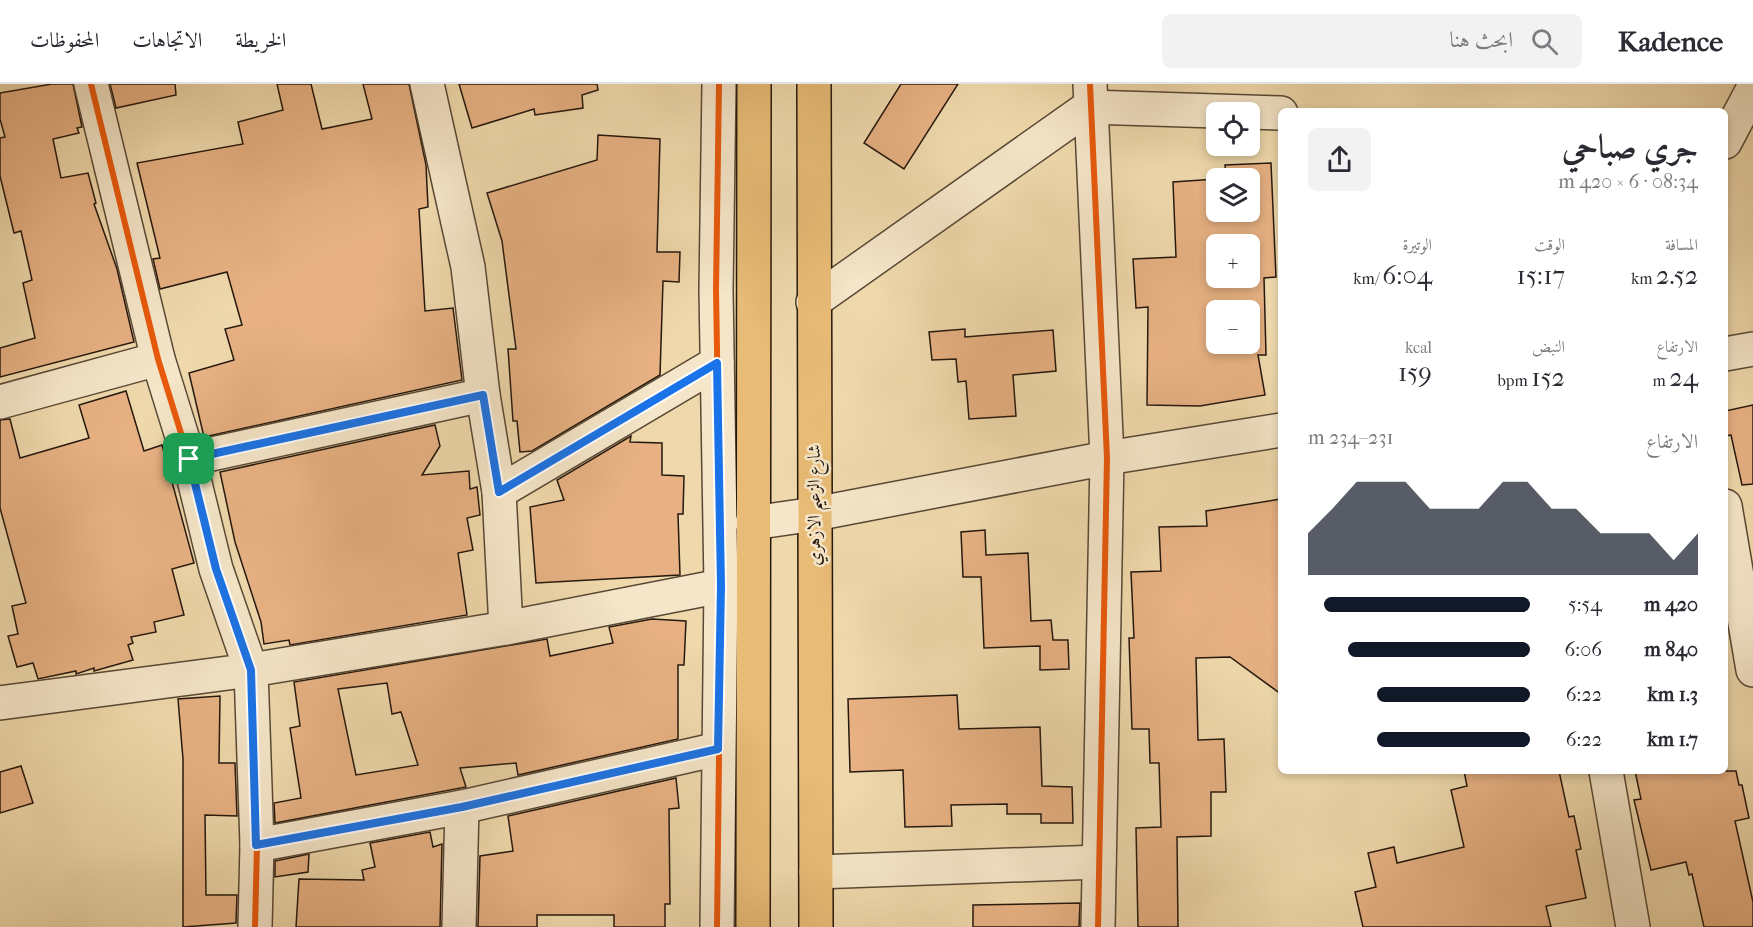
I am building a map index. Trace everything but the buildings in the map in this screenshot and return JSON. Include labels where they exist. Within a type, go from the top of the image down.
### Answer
[{"type":"main road","points":[[753,84],[753,927]]},
{"type":"main road","name":"شارع الزعيم الازهري","points":[[814,84],[816,927]]},
{"type":"street","points":[[91,84],[158,359],[189,459],[216,569],[251,670],[256,845],[255,927]]},
{"type":"street","points":[[427,84],[468,267],[483,395],[499,492],[506,628]]},
{"type":"street","points":[[717,927],[721,586],[717,363],[719,84]]},
{"type":"street","points":[[1728,132],[1753,89]]},
{"type":"street","points":[[813,302],[1090,96],[1278,113]]},
{"type":"street","points":[[1090,96],[1107,458],[1098,927]]},
{"type":"street","points":[[1728,353],[1753,349]]},
{"type":"street","points":[[0,402],[158,359]]},
{"type":"street","points":[[499,492],[717,363]]},
{"type":"street","points":[[189,459],[483,395]]},
{"type":"street","points":[[752,523],[815,514],[1107,458],[1278,430]]},
{"type":"street","points":[[1728,524],[1753,670]]},
{"type":"street","points":[[0,703],[251,670],[506,628],[721,586]]},
{"type":"street","points":[[256,845],[462,807],[718,749]]},
{"type":"street","points":[[1607,774],[1634,927]]},
{"type":"street","points":[[459,927],[462,807]]},
{"type":"street","points":[[816,872],[1099,862]]},
{"type":"cycle path","points":[[91,84],[158,359],[189,459],[216,569],[251,670],[257,845],[255,927]]},
{"type":"cycle path","points":[[717,927],[721,586],[716,290],[719,84]]},
{"type":"cycle path","points":[[1090,84],[1107,458],[1098,927]]},
{"type":"route","points":[[717,363],[721,586],[718,749],[462,807],[256,845],[251,670],[216,569],[189,459],[483,395],[499,492],[717,363]]}]
